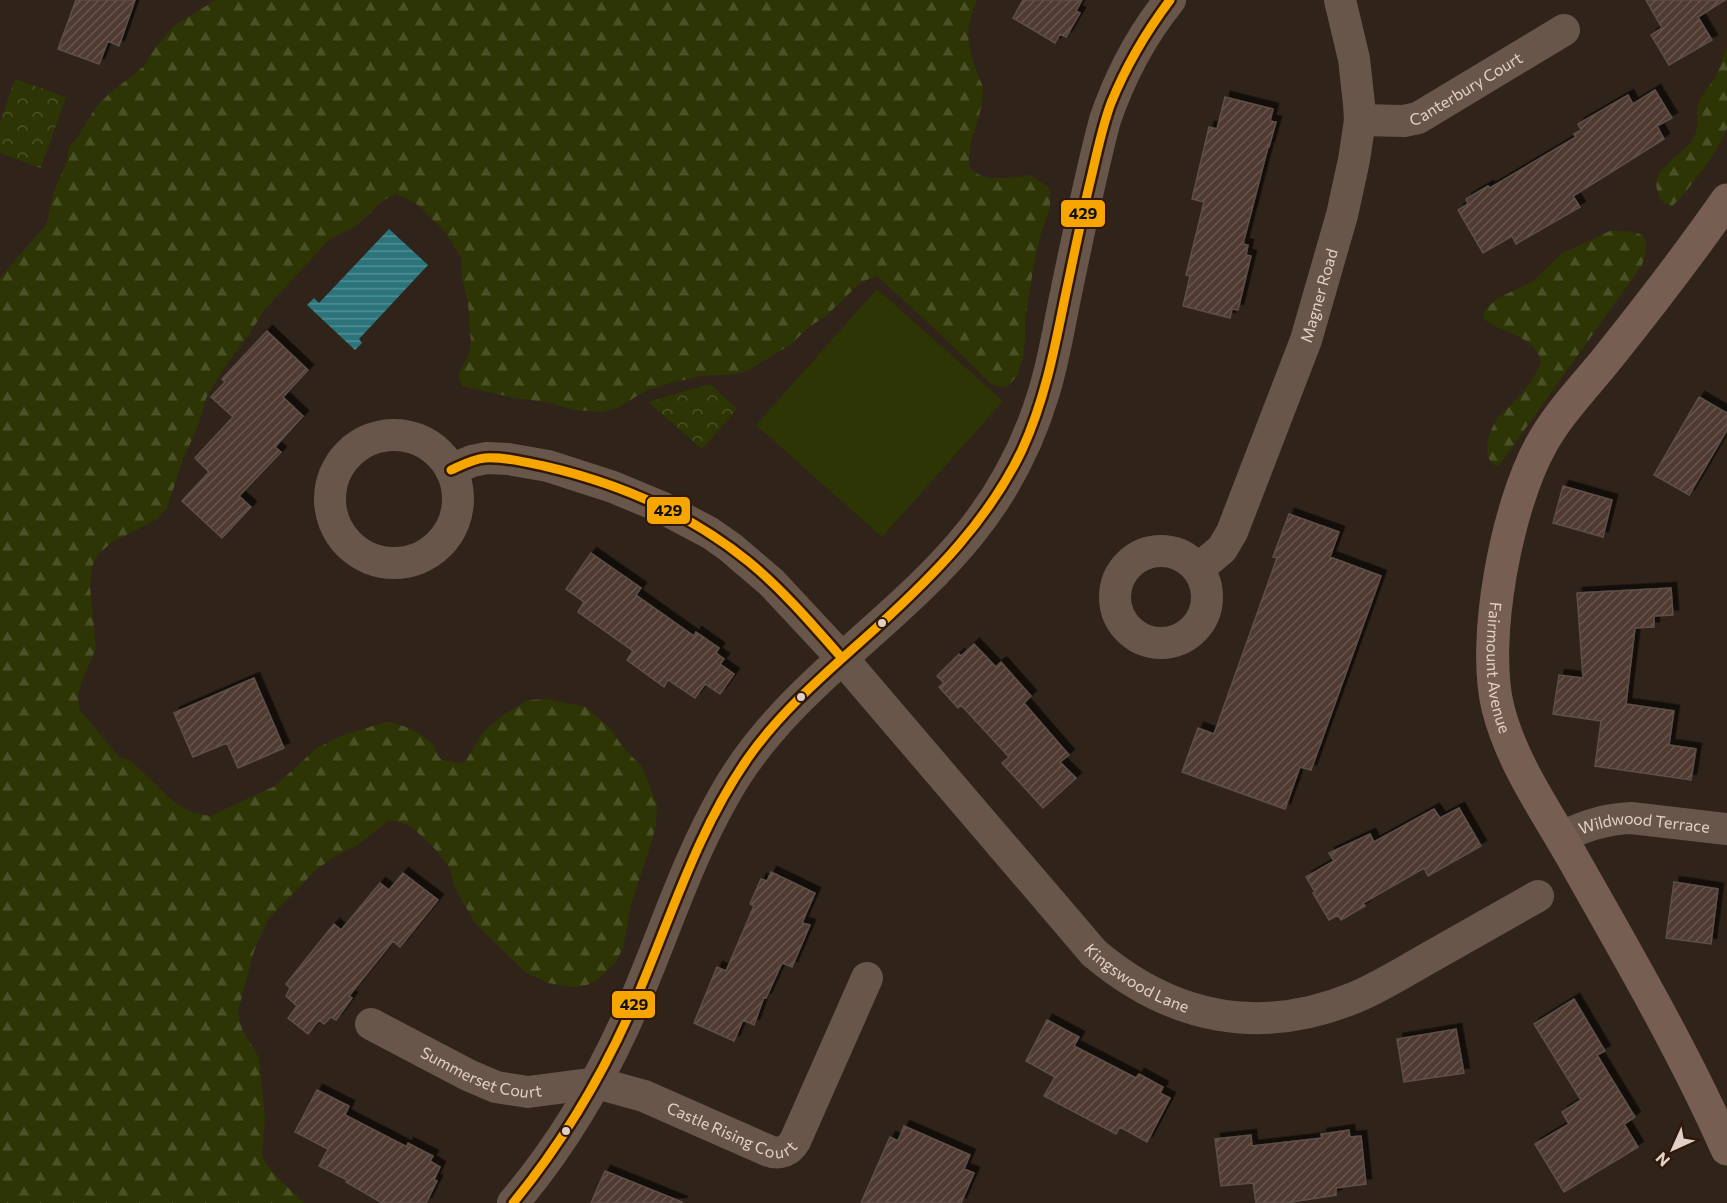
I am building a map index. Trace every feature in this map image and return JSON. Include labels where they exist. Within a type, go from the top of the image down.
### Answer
[{"type":"street","points":[[513,1203],[552,1155],[597,1083],[624,1026],[698,850],[724,795],[745,763],[780,717],[841,657],[911,597],[950,557],[985,513],[1019,457],[1045,391],[1105,120],[1118,85],[1136,49],[1170,0]]},
{"type":"street","name":"Magner Road","points":[[1198,569],[1217,554],[1228,538],[1306,340],[1342,215],[1360,120],[1354,59],[1340,0]]},
{"type":"street","name":"Canterbury Court","points":[[1360,120],[1404,121],[1418,118],[1564,30]]},
{"type":"street","name":"Fairmount Avenue","points":[[1727,200],[1636,322],[1547,435],[1527,474],[1508,536],[1496,602],[1493,646],[1494,687],[1502,722],[1516,759],[1671,1032],[1727,1149]]},
{"type":"street","points":[[396,435],[418,440],[437,452],[451,470],[458,495],[457,513],[441,543],[424,556],[413,561],[391,564],[369,559],[350,547],[336,529],[330,508],[334,475],[346,456],[363,442],[396,435]]},
{"type":"street","name":"Kingswood Lane","points":[[451,470],[478,459],[508,459],[573,473],[661,507],[710,533],[750,562],[841,657],[1094,953],[1129,981],[1176,1004],[1199,1011],[1244,1018],[1283,1017],[1319,1010],[1367,992],[1538,896]]},
{"type":"street","name":"Wildwood Terrace","points":[[1561,837],[1584,826],[1631,818],[1727,829]]},
{"type":"street","name":"Castle Rising Court","points":[[597,1083],[644,1096],[773,1153],[784,1152],[795,1141],[867,978]]},
{"type":"street","name":"Summerset Court","points":[[371,1024],[468,1075],[496,1087],[528,1092],[597,1083]]},
{"type":"green space","points":[[216,0],[977,0],[970,19],[968,36],[983,89],[983,99],[970,148],[970,168],[990,178],[1031,175],[1050,189],[1050,208],[1034,264],[1025,320],[1022,362],[1016,377],[1008,386],[991,384],[877,276],[861,282],[827,315],[809,327],[790,345],[747,371],[701,376],[670,383],[645,391],[619,407],[603,412],[575,410],[546,402],[515,398],[462,386],[458,375],[469,354],[471,343],[468,301],[462,279],[461,257],[445,232],[418,205],[397,194],[379,204],[354,226],[328,241],[265,309],[207,396],[167,508],[157,519],[111,543],[97,555],[92,567],[90,587],[96,648],[81,684],[78,696],[79,709],[119,757],[131,761],[175,803],[193,813],[210,816],[275,786],[317,748],[341,736],[386,722],[416,732],[431,743],[442,760],[459,763],[465,762],[483,732],[502,716],[528,700],[547,699],[586,707],[610,728],[622,746],[642,767],[657,805],[656,824],[631,905],[623,948],[615,963],[595,982],[587,985],[572,987],[548,983],[525,972],[475,923],[454,886],[450,869],[436,850],[411,826],[388,821],[356,846],[335,856],[316,870],[268,919],[254,951],[238,1011],[242,1029],[259,1058],[265,1117],[262,1153],[264,1161],[304,1203],[0,1203],[0,278],[46,225],[54,191],[68,159],[68,151],[96,107],[143,67],[156,47],[176,24]]},
{"type":"green space","points":[[1727,48],[1727,127],[1725,134],[1695,181],[1672,206],[1663,201],[1659,195],[1656,186],[1658,178],[1668,163],[1694,137],[1697,129],[1698,105],[1717,74]]},
{"type":"green space","points":[[15,79],[66,97],[41,168],[0,153],[0,123]]},
{"type":"green space","points":[[1610,231],[1637,233],[1642,236],[1646,246],[1642,265],[1498,467],[1492,463],[1487,453],[1490,433],[1497,419],[1529,384],[1541,361],[1532,345],[1491,324],[1484,319],[1484,311],[1498,298],[1532,282],[1561,254]]},
{"type":"green space","points":[[877,289],[1003,401],[882,537],[756,425]]},
{"type":"green space","points":[[710,384],[737,409],[702,449],[648,402]]},
{"type":"water","points":[[389,229],[428,265],[359,339],[362,343],[355,350],[307,305],[314,298],[319,303]]},
{"type":"building","points":[[76,0],[135,0],[119,46],[108,41],[99,64],[58,49]]},
{"type":"building","points":[[1023,0],[1082,0],[1076,11],[1080,13],[1066,37],[1060,34],[1055,43],[1013,18]]},
{"type":"building","points":[[1646,0],[1725,0],[1698,17],[1712,40],[1669,65],[1651,35],[1662,28]]},
{"type":"building","points":[[1655,90],[1672,118],[1657,126],[1664,139],[1573,196],[1580,207],[1516,244],[1512,236],[1483,253],[1458,210],[1468,204],[1466,199],[1488,186],[1490,188],[1576,137],[1574,134],[1581,130],[1578,124],[1628,95],[1633,104]]},
{"type":"building","points":[[1225,97],[1273,109],[1270,121],[1276,122],[1243,244],[1248,245],[1246,255],[1251,256],[1238,310],[1232,309],[1230,318],[1183,306],[1190,276],[1186,275],[1204,202],[1192,199],[1209,127],[1217,129]]},
{"type":"building","points":[[267,331],[308,370],[283,397],[303,416],[275,447],[281,452],[239,496],[251,507],[222,538],[182,501],[209,472],[195,458],[233,417],[211,397],[225,382],[222,379]]},
{"type":"building","points":[[1699,397],[1727,413],[1727,430],[1689,495],[1654,475]]},
{"type":"building","points":[[1563,486],[1612,500],[1603,537],[1553,523]]},
{"type":"building","points":[[1289,514],[1339,532],[1330,557],[1381,576],[1311,770],[1300,767],[1285,809],[1182,772],[1198,728],[1214,734],[1277,558],[1273,557]]},
{"type":"building","points":[[591,553],[641,588],[636,595],[694,636],[696,632],[719,648],[716,653],[724,659],[720,664],[734,674],[720,694],[705,684],[695,698],[668,680],[664,687],[627,660],[633,651],[578,612],[584,602],[566,589]]},
{"type":"building","points":[[1671,588],[1673,615],[1654,616],[1654,627],[1635,628],[1626,704],[1674,711],[1669,745],[1696,749],[1691,780],[1595,766],[1601,721],[1553,714],[1559,675],[1583,678],[1577,593]]},
{"type":"building","points":[[974,644],[996,667],[1001,662],[1031,696],[1024,703],[1069,755],[1060,762],[1076,778],[1043,808],[1002,763],[1009,757],[961,705],[958,708],[939,687],[944,683],[937,676],[959,654],[961,656]]},
{"type":"building","points":[[254,678],[284,748],[238,768],[227,743],[193,757],[174,713]]},
{"type":"building","points":[[1459,808],[1481,846],[1428,876],[1424,868],[1363,903],[1365,906],[1341,920],[1338,915],[1329,920],[1306,877],[1334,861],[1329,853],[1370,834],[1374,842],[1434,809],[1440,818]]},
{"type":"building","points":[[771,872],[815,893],[802,923],[810,925],[792,967],[782,963],[766,998],[764,997],[754,1025],[743,1020],[734,1041],[694,1023],[717,967],[726,971],[754,906],[750,904],[761,879],[767,881]]},
{"type":"building","points":[[403,873],[438,900],[400,947],[393,941],[349,996],[352,998],[336,1020],[331,1017],[324,1024],[319,1020],[308,1034],[288,1018],[297,1006],[286,996],[290,988],[286,984],[334,924],[341,930],[380,883],[389,890]]},
{"type":"building","points":[[1674,882],[1718,889],[1711,944],[1666,938]]},
{"type":"building","points":[[1574,999],[1605,1051],[1597,1055],[1635,1117],[1624,1124],[1638,1147],[1564,1192],[1535,1144],[1569,1124],[1562,1112],[1581,1100],[1534,1024]]},
{"type":"building","points":[[1047,1020],[1079,1037],[1074,1046],[1136,1078],[1139,1074],[1163,1087],[1160,1093],[1170,1098],[1147,1142],[1120,1127],[1116,1134],[1044,1096],[1055,1077],[1026,1061]]},
{"type":"building","points":[[1456,1029],[1464,1073],[1404,1082],[1397,1039]]},
{"type":"building","points":[[317,1090],[349,1106],[345,1115],[407,1147],[408,1143],[433,1156],[430,1161],[440,1167],[434,1180],[437,1181],[426,1203],[382,1203],[346,1182],[347,1180],[319,1166],[328,1149],[295,1132]]},
{"type":"building","points":[[904,1126],[970,1155],[964,1169],[974,1173],[961,1203],[861,1203],[890,1137],[898,1141]]},
{"type":"building","points":[[1349,1130],[1350,1137],[1361,1136],[1366,1184],[1336,1188],[1336,1195],[1286,1203],[1256,1203],[1253,1183],[1221,1186],[1215,1139],[1251,1135],[1252,1146],[1322,1138],[1321,1134]]},
{"type":"building","points":[[605,1171],[682,1202],[591,1203]]},
{"type":"transit line","name":"429","points":[[513,1203],[566,1131],[596,1080],[636,999],[699,845],[730,786],[748,758],[792,705],[898,608],[939,567],[976,524],[1008,476],[1030,432],[1048,377],[1084,209],[1108,112],[1130,63],[1170,0]]},
{"type":"transit line","name":"429","points":[[451,470],[481,459],[515,460],[599,481],[652,502],[702,529],[749,562],[785,596],[841,657]]}]
